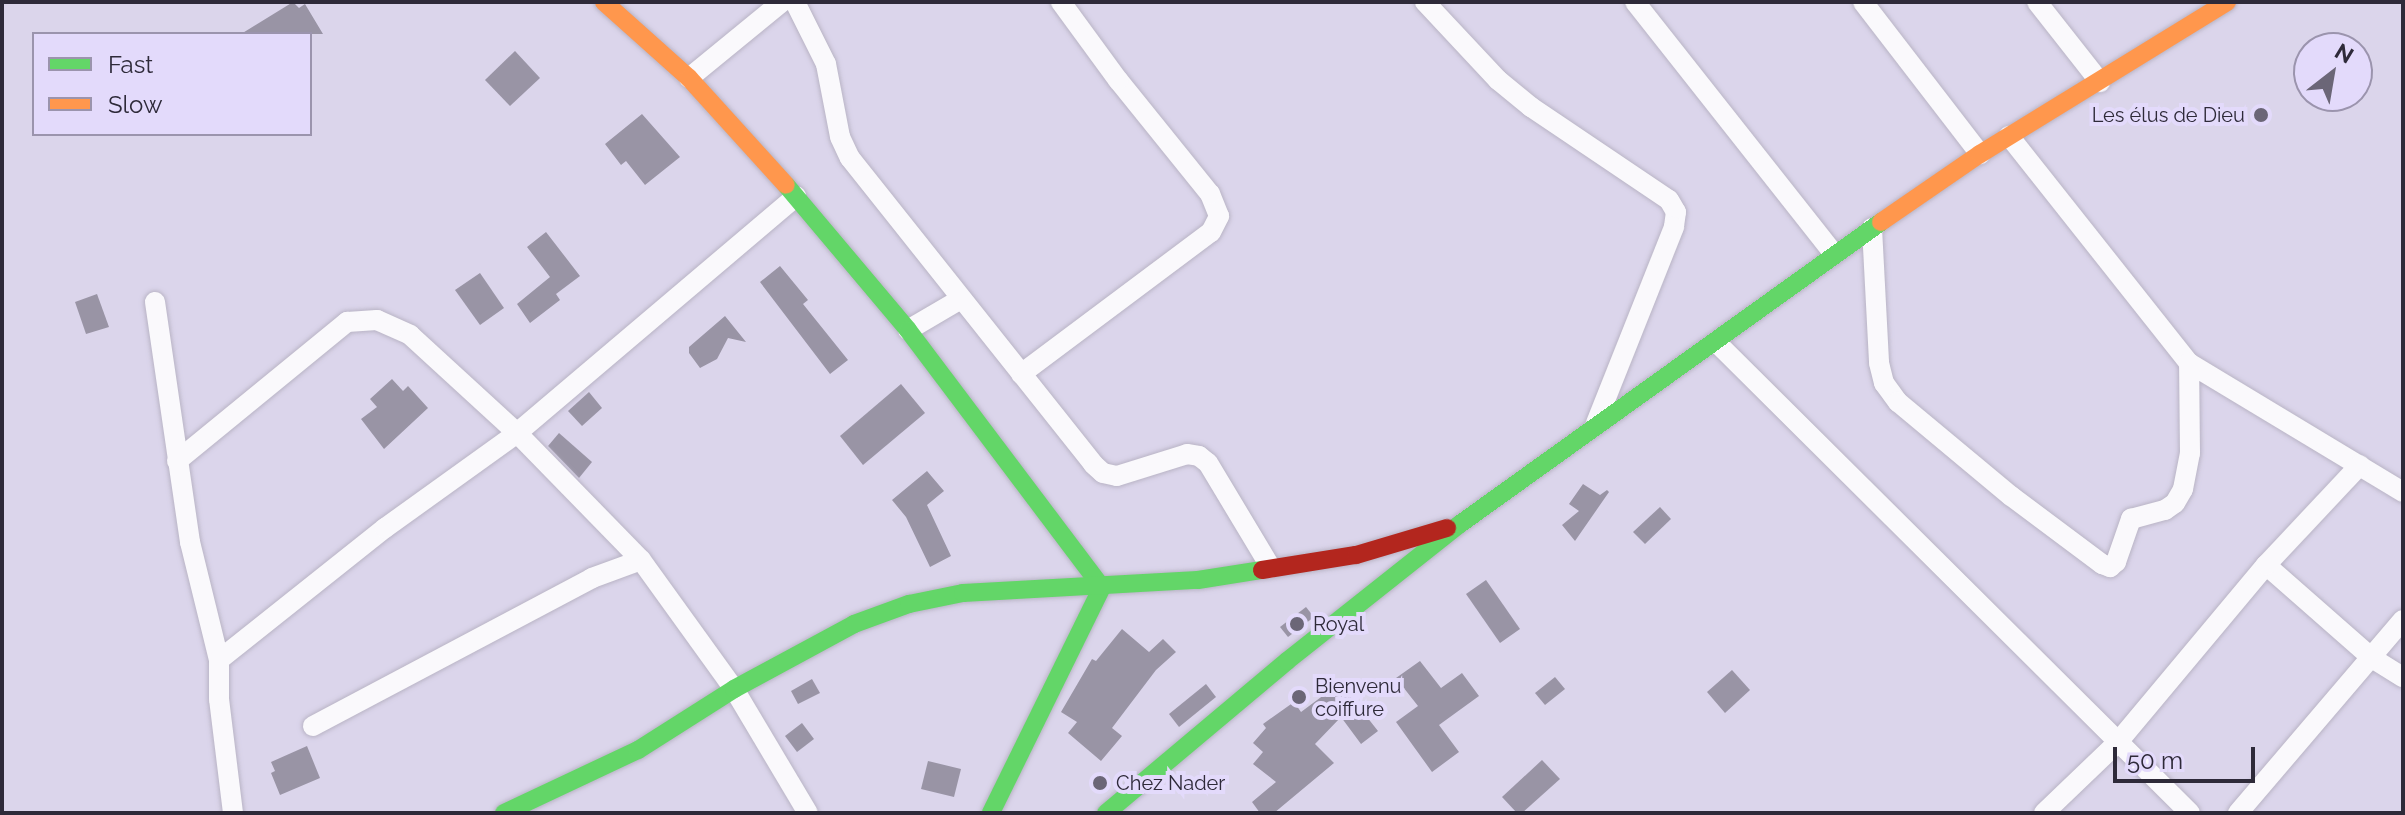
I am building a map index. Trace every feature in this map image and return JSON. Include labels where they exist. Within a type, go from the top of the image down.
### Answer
[{"type":"street","points":[[604,2],[689,78],[796,196],[908,330],[1102,587]]},
{"type":"street","points":[[689,78],[782,2]]},
{"type":"street","points":[[795,2],[826,64],[840,137],[850,158],[1103,473],[1117,476],[1187,454],[1208,463],[1271,568]]},
{"type":"street","points":[[1021,374],[1211,232],[1219,216],[1210,194],[1118,80],[1061,2]]},
{"type":"street","points":[[1425,2],[1498,80],[1531,107],[1669,200],[1676,212],[1674,227],[1594,427]]},
{"type":"street","points":[[1635,2],[1834,254]]},
{"type":"street","points":[[1863,2],[1980,154]]},
{"type":"street","points":[[2037,2],[2100,82]]},
{"type":"street","points":[[1106,813],[1287,661],[1460,524],[1594,427],[1834,254],[1980,154],[2227,2]]},
{"type":"street","points":[[2009,136],[2189,363],[2403,492]]},
{"type":"street","points":[[219,660],[385,528],[517,433],[796,196]]},
{"type":"street","points":[[1872,228],[1879,363],[1884,383],[1898,402],[2011,496],[2102,564],[2110,567],[2116,562],[2131,519],[2165,510],[2175,503],[2183,489],[2190,453],[2189,363]]},
{"type":"street","points":[[908,330],[961,299]]},
{"type":"street","points":[[155,302],[190,542],[219,660],[219,699],[233,813]]},
{"type":"street","points":[[177,461],[347,322],[377,320],[410,335],[517,433],[641,560],[734,689],[808,813]]},
{"type":"street","points":[[1716,342],[2190,813]]},
{"type":"street","points":[[2044,813],[2118,742],[2266,565],[2360,465]]},
{"type":"street","points":[[504,813],[638,750],[734,689],[854,624],[909,604],[963,593],[1198,580],[1356,555],[1460,524]]},
{"type":"street","points":[[313,726],[592,578],[641,560]]},
{"type":"street","points":[[2266,565],[2372,658],[2403,677]]},
{"type":"street","points":[[991,813],[1102,587]]},
{"type":"street","points":[[2238,813],[2403,620]]},
{"type":"building","points":[[293,2],[299,8],[305,4],[323,34],[312,32],[244,32]]},
{"type":"building","points":[[515,51],[540,78],[510,106],[485,80]]},
{"type":"building","points":[[642,114],[680,157],[645,185],[626,161],[621,165],[605,144]]},
{"type":"building","points":[[546,232],[580,276],[556,294],[560,300],[530,323],[517,304],[550,277],[527,247]]},
{"type":"building","points":[[780,266],[808,300],[803,304],[848,360],[830,374],[760,282]]},
{"type":"building","points":[[480,273],[504,308],[480,325],[455,290]]},
{"type":"building","points":[[97,294],[109,327],[86,334],[75,302]]},
{"type":"building","points":[[725,316],[746,342],[728,338],[717,359],[700,368],[689,353],[689,347]]},
{"type":"building","points":[[392,379],[403,391],[408,386],[428,408],[384,449],[361,419],[377,407],[370,399]]},
{"type":"building","points":[[901,384],[925,413],[863,465],[840,436]]},
{"type":"building","points":[[589,392],[602,408],[582,426],[568,411]]},
{"type":"building","points":[[559,433],[592,462],[579,478],[548,446]]},
{"type":"building","points":[[927,471],[944,491],[927,505],[951,556],[930,567],[906,517],[892,500]]},
{"type":"building","points":[[1583,484],[1600,495],[1607,490],[1609,492],[1575,541],[1562,525],[1579,511],[1569,504]]},
{"type":"building","points":[[1660,507],[1671,519],[1645,544],[1633,532]]},
{"type":"building","points":[[1486,580],[1520,629],[1500,643],[1466,594]]},
{"type":"building","points":[[1306,607],[1314,617],[1288,637],[1280,627]]},
{"type":"building","points":[[1122,629],[1149,652],[1163,639],[1176,652],[1156,670],[1112,728],[1122,736],[1101,761],[1068,733],[1077,722],[1061,712],[1092,659],[1096,661]]},
{"type":"building","points":[[1420,661],[1441,688],[1462,673],[1479,696],[1439,725],[1459,752],[1432,772],[1396,722],[1418,706],[1396,678]]},
{"type":"building","points":[[1732,670],[1750,690],[1725,713],[1707,692]]},
{"type":"building","points":[[1555,677],[1565,689],[1545,705],[1535,693]]},
{"type":"building","points":[[812,679],[820,693],[798,704],[791,691]]},
{"type":"building","points":[[1340,683],[1378,731],[1361,744],[1341,717],[1315,744],[1334,763],[1274,813],[1260,813],[1252,802],[1276,782],[1253,764],[1263,752],[1253,743],[1266,728],[1263,724],[1294,702],[1301,712]]},
{"type":"building","points":[[1206,684],[1216,697],[1179,727],[1169,714]]},
{"type":"building","points":[[802,723],[814,739],[797,752],[785,736]]},
{"type":"building","points":[[307,746],[320,778],[280,795],[271,773],[275,771],[271,762]]},
{"type":"building","points":[[1542,760],[1560,779],[1522,813],[1517,813],[1502,797]]},
{"type":"building","points":[[928,761],[961,769],[954,797],[921,789]]},
{"type":"traffic: fast","points":[[786,185],[908,330],[1102,587],[991,813]]},
{"type":"traffic: fast","points":[[1106,813],[1287,661],[1460,524],[1881,222]]},
{"type":"traffic: fast","points":[[504,813],[638,750],[734,689],[854,624],[909,604],[963,593],[1198,580],[1262,570]]},
{"type":"traffic: slow","points":[[604,2],[689,78],[786,185]]},
{"type":"traffic: slow","points":[[1881,222],[1980,154],[2227,2]]},
{"type":"traffic: jam","points":[[1262,570],[1356,555],[1447,528]]},
{"type":"place","name":"Les élus de Dieu","points":[[2261,115]]},
{"type":"place","name":"Royal","points":[[1297,624]]},
{"type":"place","name":"Bienvenu coiffure","points":[[1299,697]]},
{"type":"place","name":"Chez Nader","points":[[1100,783]]}]
